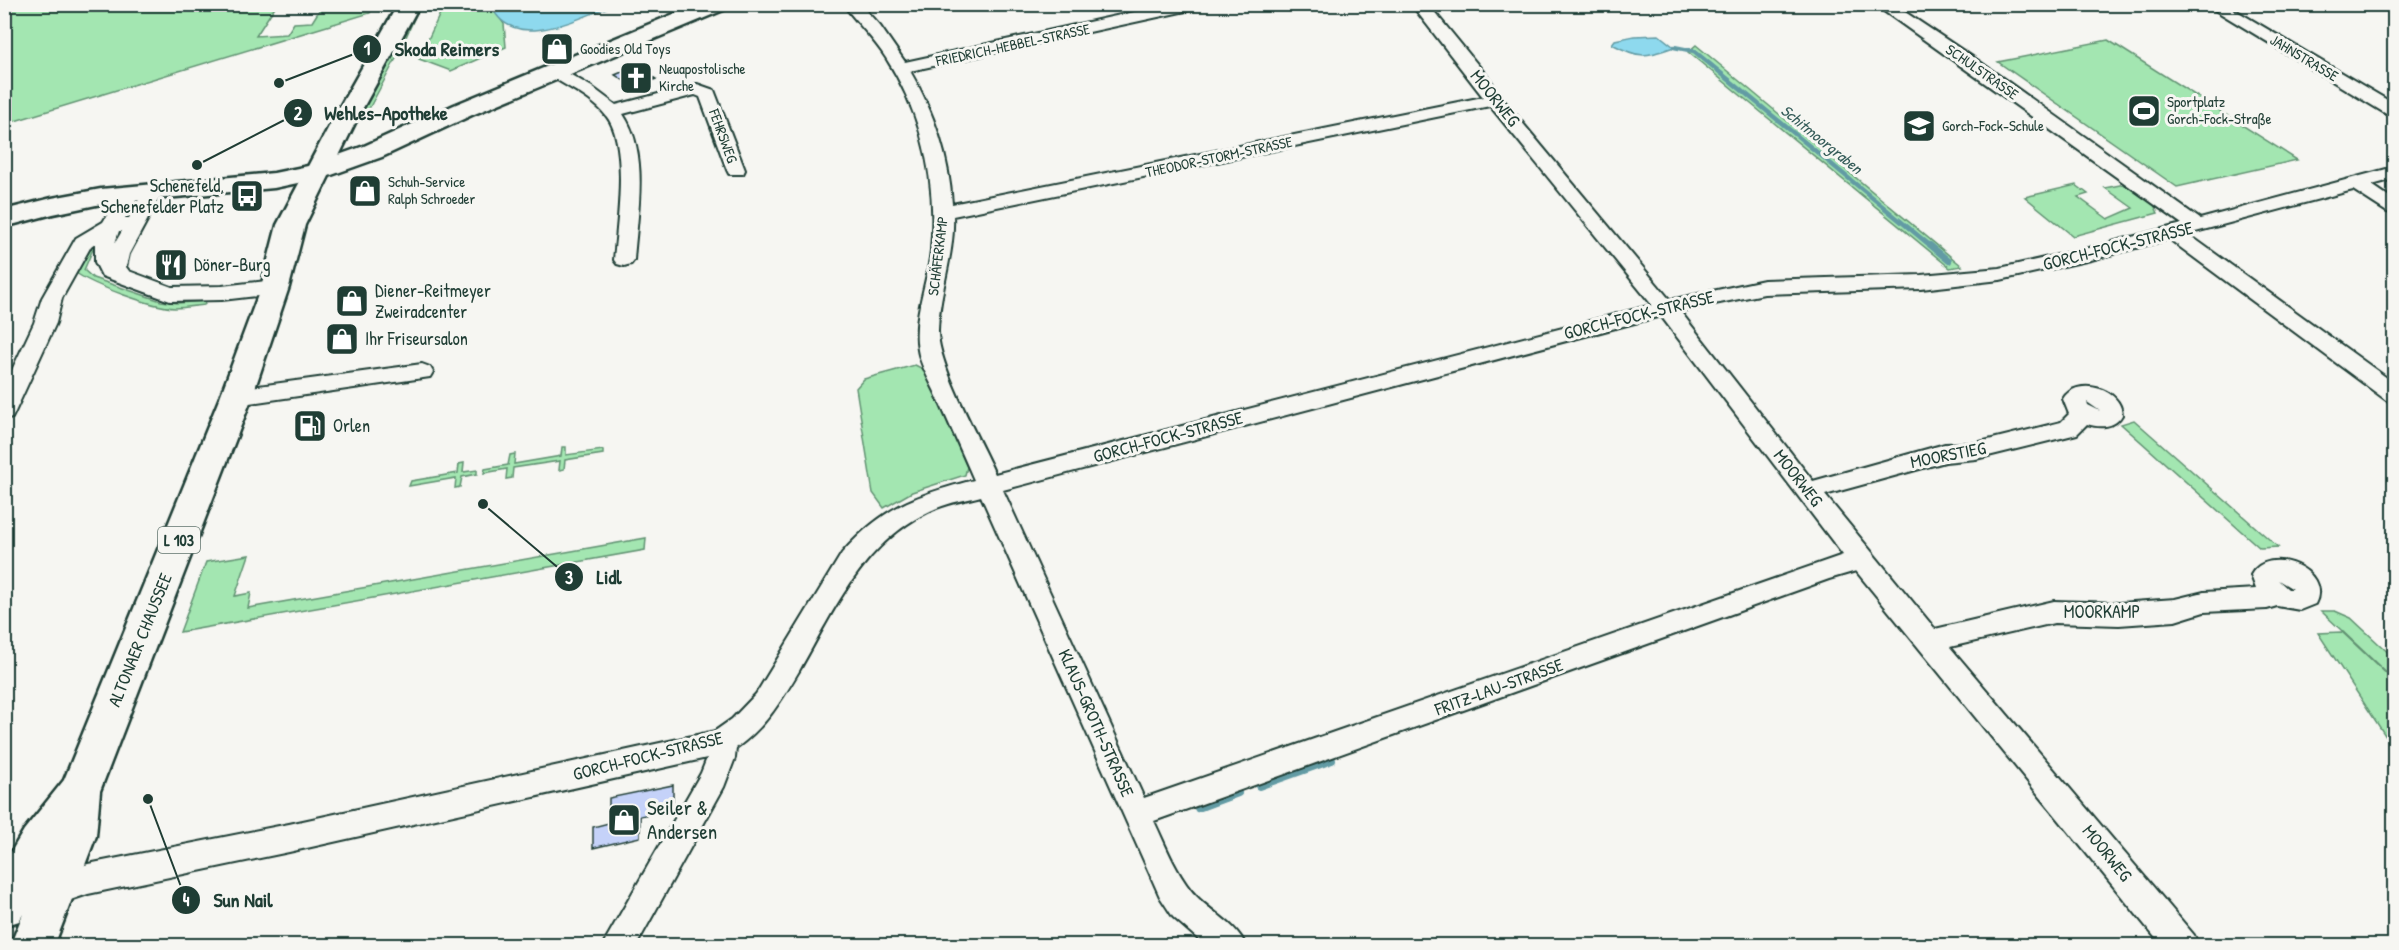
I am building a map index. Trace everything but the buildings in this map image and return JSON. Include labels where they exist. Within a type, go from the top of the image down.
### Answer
[{"type":"main road","name":"ALTONAER CHAUSSEE","points":[[275,287],[309,236],[343,152],[409,4]]},
{"type":"main road","points":[[386,92],[432,4]]},
{"type":"main road","points":[[4,219],[60,204],[141,192],[275,182],[343,152],[460,111],[718,4]]},
{"type":"main road","name":"ALTONAER CHAUSSEE","points":[[32,945],[75,836],[80,791],[236,397],[275,287],[286,238],[305,197],[343,152]]},
{"type":"main road","points":[[202,186],[343,152]]},
{"type":"main road","points":[[275,182],[305,197]]},
{"type":"main road","name":"ALTONAER CHAUSSEE","points":[[4,906],[39,844],[80,791]]},
{"type":"street","name":"SCHÄFERKAMP","points":[[851,4],[881,38],[902,68],[929,129],[941,178],[944,212],[927,337],[929,353]]},
{"type":"street","name":"FRIEDRICH-HEBBEL-STRASSE","points":[[902,68],[1194,4]]},
{"type":"street","name":"MOORWEG","points":[[1419,4],[1485,85],[1494,100],[1665,307],[1861,560],[2183,945]]},
{"type":"street","name":"SCHULSTRASSE","points":[[1882,4],[1974,66],[2198,226]]},
{"type":"street","name":"JAHNSTRASSE","points":[[2213,4],[2394,111]]},
{"type":"street","points":[[557,72],[613,111],[623,127],[628,147],[624,260]]},
{"type":"street","name":"FEHRSWEG","points":[[613,111],[697,89],[708,94],[735,170]]},
{"type":"street","name":"THEODOR-STORM-STRASSE","points":[[944,212],[1494,100]]},
{"type":"street","name":"GORCH-FOCK-STRASSE","points":[[4,906],[88,879],[299,836],[722,742],[742,728],[766,702],[851,560],[866,542],[894,518],[915,507],[987,483],[1665,307],[1764,288],[1921,282],[2000,274],[2069,260],[2394,173]]},
{"type":"street","points":[[2356,183],[2394,208]]},
{"type":"street","points":[[141,192],[113,225],[102,253],[104,264],[109,272],[170,294],[275,287]]},
{"type":"street","points":[[130,280],[116,263],[137,222],[141,192]]},
{"type":"street","points":[[4,412],[45,323],[52,298],[83,242],[92,234],[113,225],[137,222]]},
{"type":"street","points":[[2173,233],[2394,394]]},
{"type":"street","name":"KLAUS-GROTH-STRASSE","points":[[929,353],[1171,887],[1213,940]]},
{"type":"street","points":[[236,397],[422,372]]},
{"type":"street","name":"MOORSTIEG","points":[[1808,491],[1945,453],[1976,451],[2069,428],[2084,414]]},
{"type":"street","name":"FRITZ-LAU-STRASSE","points":[[1137,814],[1357,738],[1825,570],[1861,560]]},
{"type":"street","name":"MOORKAMP","points":[[1929,642],[2041,614],[2175,610],[2204,602],[2267,599],[2276,593]]},
{"type":"street","points":[[618,945],[714,778],[721,758],[722,742]]},
{"type":"green space","points":[[5,4],[276,5],[256,36],[287,34],[294,23],[312,22],[322,6],[374,5],[370,13],[5,124]]},
{"type":"green space","points":[[416,5],[420,5],[399,53],[365,116],[358,116]]},
{"type":"green space","points":[[444,5],[491,5],[504,24],[506,47],[451,71],[419,59]]},
{"type":"green space","name":"Sportplatz Gorch-Fock-Straße","points":[[2108,40],[2297,160],[2177,187],[1998,62]]},
{"type":"green space","points":[[1696,45],[1962,266],[1950,268],[1688,52]]},
{"type":"green space","points":[[2125,184],[2154,205],[2158,213],[2073,236],[2025,197],[2076,185],[2088,194],[2078,197],[2108,219],[2133,208],[2105,188]]},
{"type":"green space","points":[[96,242],[84,270],[93,278],[161,301],[178,303],[206,301],[204,305],[179,308],[152,304],[96,284],[76,273],[90,243]]},
{"type":"green space","points":[[915,365],[927,371],[967,467],[965,475],[912,492],[884,508],[873,493],[856,388],[864,379]]},
{"type":"green space","points":[[2134,420],[2278,547],[2260,548],[2121,424]]},
{"type":"green space","points":[[562,447],[566,447],[566,455],[603,450],[603,454],[565,460],[564,469],[559,470],[560,461],[513,468],[512,478],[506,479],[507,469],[484,473],[485,469],[508,465],[510,455],[515,454],[514,464],[561,456]]},
{"type":"green space","points":[[464,463],[463,472],[477,470],[477,474],[462,477],[460,487],[455,488],[456,478],[409,486],[411,481],[458,473],[459,464]]},
{"type":"green space","points":[[646,538],[645,550],[180,632],[206,562],[249,555],[235,596],[251,593],[248,608]]},
{"type":"green space","points":[[2321,611],[2335,611],[2351,618],[2394,658],[2394,680]]},
{"type":"green space","points":[[2342,632],[2394,681],[2394,749],[2318,633]]},
{"type":"water","points":[[491,5],[613,5],[565,24],[530,30],[514,28],[501,20]]},
{"type":"water","points":[[1659,35],[1674,47],[1642,55],[1612,44],[1615,40],[1634,36]]},
{"type":"waterway","name":"Schitmoorgraben","points":[[1674,47],[1694,51],[1932,247]]},
{"type":"waterway","name":"Schitmoorgraben","points":[[1930,245],[1949,261]]},
{"type":"waterway","points":[[1259,786],[1332,760]]},
{"type":"waterway","points":[[1198,808],[1238,793]]},
{"type":"place","name":"Goodies Old Toys","points":[[557,49]]},
{"type":"place","name":"Neuapostolische Kirche","points":[[636,78]]},
{"type":"place","name":"Skoda Reimers","points":[[279,83]]},
{"type":"place","name":"Sportplatz Gorch-Fock-Straße","points":[[2144,111]]},
{"type":"place","name":"Gorch-Fock-Schule","points":[[1919,126]]},
{"type":"place","name":"Wehles-Apotheke","points":[[197,165]]},
{"type":"place","name":"Schuh-Service Ralph Schroeder","points":[[365,191]]},
{"type":"place","name":"Schenefeld, Schenefelder Platz","points":[[247,196]]},
{"type":"place","name":"Döner-Burg","points":[[171,265]]},
{"type":"place","name":"Diener-Reitmeyer Zweiradcenter","points":[[352,301]]},
{"type":"place","name":"Ihr Friseursalon","points":[[342,339]]},
{"type":"place","name":"Orlen","points":[[310,426]]},
{"type":"place","name":"Lidl","points":[[483,504]]},
{"type":"place","name":"Sun Nail","points":[[148,799]]},
{"type":"place","name":"Seiler & Andersen","points":[[624,820]]}]
